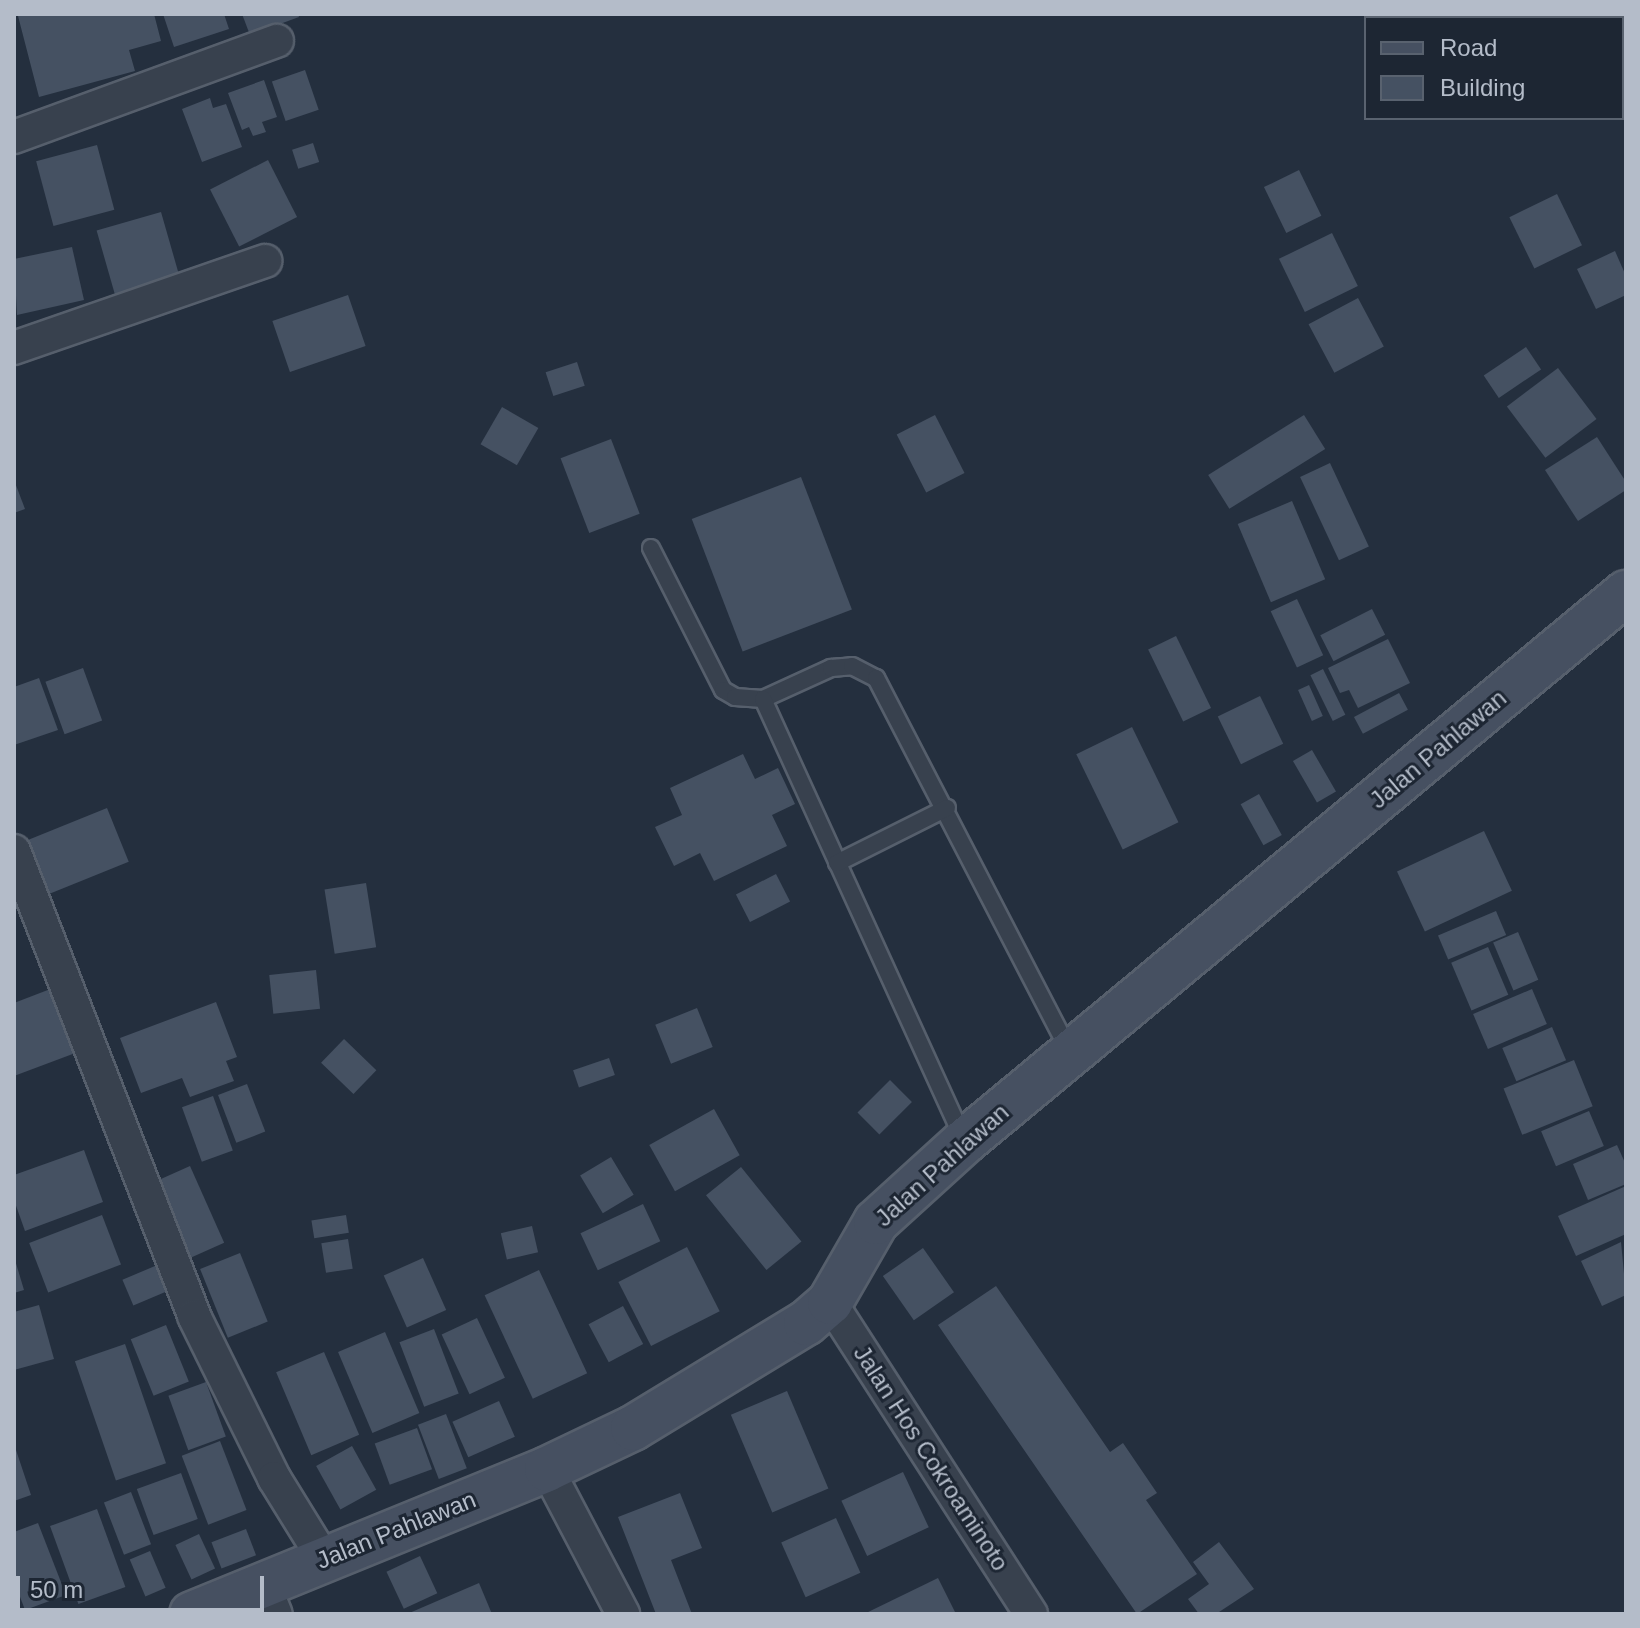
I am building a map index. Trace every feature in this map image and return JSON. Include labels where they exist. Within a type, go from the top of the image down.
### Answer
[{"type":"street","points":[[14,137],[277,41]]},
{"type":"street","points":[[14,348],[265,261]]},
{"type":"street","name":"Jalan Pahlawan","points":[[192,1614],[270,1600],[324,1559],[547,1469],[711,1382],[830,1302],[876,1222],[965,1141],[1626,593]]},
{"type":"street","points":[[14,851],[194,1316],[274,1478],[324,1559]]},
{"type":"street","name":"Jalan Hos Cokroaminoto","points":[[830,1302],[1031,1614]]},
{"type":"street","points":[[547,1469],[623,1614]]},
{"type":"lane","points":[[651,548],[723,690],[735,697],[763,699],[831,668],[868,669],[899,713],[1070,1052]]},
{"type":"lane","points":[[763,699],[965,1141]]},
{"type":"lane","points":[[837,863],[947,808]]},
{"type":"building","points":[[154,14],[161,41],[129,50],[135,71],[39,97],[18,16]]},
{"type":"building","points":[[163,14],[224,14],[229,29],[174,47]]},
{"type":"building","points":[[242,14],[298,14],[299,17],[250,35]]},
{"type":"building","points":[[305,70],[319,110],[286,121],[272,81]]},
{"type":"building","points":[[264,80],[277,117],[262,122],[266,132],[253,136],[249,127],[242,130],[228,93]]},
{"type":"building","points":[[210,98],[213,108],[226,104],[242,147],[202,162],[182,109]]},
{"type":"building","points":[[313,143],[319,162],[298,169],[292,150]]},
{"type":"building","points":[[97,145],[114,210],[53,226],[36,161]]},
{"type":"building","points":[[268,160],[297,217],[239,247],[210,190]]},
{"type":"building","points":[[1299,170],[1321,216],[1286,233],[1264,187]]},
{"type":"building","points":[[1557,194],[1582,245],[1534,268],[1509,217]]},
{"type":"building","points":[[161,212],[179,275],[115,294],[97,230]]},
{"type":"building","points":[[1332,233],[1358,286],[1305,312],[1279,259]]},
{"type":"building","points":[[72,247],[84,300],[17,315],[14,259]]},
{"type":"building","points":[[1615,251],[1626,276],[1626,295],[1596,309],[1577,269]]},
{"type":"building","points":[[348,295],[366,346],[290,372],[272,321]]},
{"type":"building","points":[[1358,298],[1384,347],[1334,373],[1309,324]]},
{"type":"building","points":[[1526,347],[1541,369],[1499,398],[1484,376]]},
{"type":"building","points":[[577,362],[585,386],[553,396],[546,372]]},
{"type":"building","points":[[1558,368],[1597,419],[1545,458],[1507,407]]},
{"type":"building","points":[[502,407],[538,428],[517,465],[480,444]]},
{"type":"building","points":[[935,415],[965,473],[926,492],[897,435]]},
{"type":"building","points":[[1304,415],[1325,449],[1229,509],[1208,475]]},
{"type":"building","points":[[1597,437],[1626,482],[1626,490],[1578,521],[1545,470]]},
{"type":"building","points":[[611,439],[640,514],[589,533],[561,458]]},
{"type":"building","points":[[1330,463],[1369,546],[1339,560],[1300,477]]},
{"type":"building","points":[[801,477],[852,610],[743,651],[692,519]]},
{"type":"building","points":[[14,480],[25,509],[14,513]]},
{"type":"building","points":[[1292,501],[1325,579],[1271,602],[1238,524]]},
{"type":"building","points":[[1297,599],[1323,655],[1297,667],[1271,611]]},
{"type":"building","points":[[1372,609],[1385,635],[1333,661],[1320,635]]},
{"type":"building","points":[[1176,636],[1211,708],[1183,721],[1148,650]]},
{"type":"building","points":[[1388,639],[1410,683],[1358,708],[1349,690],[1340,693],[1328,668]]},
{"type":"building","points":[[83,668],[102,721],[65,734],[45,682]]},
{"type":"building","points":[[1323,669],[1345,715],[1333,721],[1310,675]]},
{"type":"building","points":[[39,678],[58,730],[14,745],[14,687]]},
{"type":"building","points":[[1309,685],[1323,716],[1312,721],[1298,690]]},
{"type":"building","points":[[1399,693],[1408,710],[1363,734],[1354,717]]},
{"type":"building","points":[[1260,696],[1283,744],[1241,764],[1218,717]]},
{"type":"building","points":[[1132,727],[1178,822],[1123,849],[1076,754]]},
{"type":"building","points":[[1312,750],[1336,792],[1317,803],[1293,761]]},
{"type":"building","points":[[743,754],[755,779],[778,768],[795,804],[772,815],[787,846],[714,881],[700,853],[674,866],[655,827],[682,815],[670,788]]},
{"type":"building","points":[[1259,794],[1282,835],[1263,845],[1241,804]]},
{"type":"building","points":[[107,808],[129,862],[47,895],[25,841]]},
{"type":"building","points":[[1484,831],[1512,891],[1425,931],[1397,872]]},
{"type":"building","points":[[776,874],[790,902],[750,922],[736,894]]},
{"type":"building","points":[[366,883],[376,947],[335,954],[325,890]]},
{"type":"building","points":[[1496,911],[1506,935],[1448,960],[1438,936]]},
{"type":"building","points":[[1518,932],[1538,980],[1513,990],[1493,943]]},
{"type":"building","points":[[1488,947],[1508,995],[1471,1010],[1451,963]]},
{"type":"building","points":[[316,970],[320,1009],[273,1014],[269,975]]},
{"type":"building","points":[[53,988],[78,1052],[14,1076],[14,1003]]},
{"type":"building","points":[[1532,989],[1547,1024],[1488,1049],[1473,1014]]},
{"type":"building","points":[[216,1002],[237,1057],[226,1061],[234,1081],[190,1097],[182,1078],[141,1093],[120,1038]]},
{"type":"building","points":[[697,1008],[713,1047],[671,1064],[655,1025]]},
{"type":"building","points":[[1552,1027],[1566,1060],[1516,1081],[1502,1048]]},
{"type":"building","points":[[344,1039],[376,1070],[353,1094],[321,1063]]},
{"type":"building","points":[[609,1058],[615,1075],[579,1087],[573,1070]]},
{"type":"building","points":[[1574,1060],[1593,1106],[1522,1135],[1504,1088]]},
{"type":"building","points":[[890,1080],[912,1102],[879,1134],[857,1113]]},
{"type":"building","points":[[247,1084],[265,1132],[236,1143],[218,1095]]},
{"type":"building","points":[[213,1096],[233,1151],[202,1162],[182,1107]]},
{"type":"building","points":[[714,1109],[740,1155],[675,1191],[649,1145]]},
{"type":"building","points":[[1589,1111],[1604,1146],[1556,1166],[1541,1131]]},
{"type":"building","points":[[1617,1145],[1626,1165],[1626,1184],[1588,1200],[1573,1164]]},
{"type":"building","points":[[84,1150],[103,1202],[25,1231],[14,1200],[14,1175]]},
{"type":"building","points":[[611,1157],[634,1195],[603,1213],[580,1176]]},
{"type":"building","points":[[190,1166],[224,1243],[179,1263],[145,1186]]},
{"type":"building","points":[[741,1167],[801,1242],[766,1270],[706,1195]]},
{"type":"building","points":[[1626,1186],[1626,1234],[1576,1256],[1558,1216]]},
{"type":"building","points":[[643,1204],[660,1241],[598,1270],[580,1233]]},
{"type":"building","points":[[102,1215],[121,1264],[48,1292],[29,1243]]},
{"type":"building","points":[[346,1215],[349,1233],[314,1238],[311,1220]]},
{"type":"building","points":[[532,1226],[538,1252],[507,1260],[501,1233]]},
{"type":"building","points":[[348,1239],[353,1269],[326,1273],[321,1243]]},
{"type":"building","points":[[1621,1242],[1626,1295],[1602,1306],[1581,1261]]},
{"type":"building","points":[[687,1247],[720,1311],[651,1346],[618,1282]]},
{"type":"building","points":[[923,1248],[954,1292],[914,1320],[883,1276]]},
{"type":"building","points":[[240,1253],[268,1322],[228,1338],[200,1269]]},
{"type":"building","points":[[423,1258],[446,1310],[407,1328],[384,1275]]},
{"type":"building","points":[[14,1261],[24,1290],[14,1293]]},
{"type":"building","points":[[162,1263],[173,1289],[133,1306],[122,1280]]},
{"type":"building","points":[[539,1270],[587,1373],[533,1399],[485,1295]]},
{"type":"building","points":[[996,1286],[1110,1452],[1123,1443],[1157,1493],[1146,1500],[1197,1574],[1137,1614],[938,1325]]},
{"type":"building","points":[[39,1305],[54,1359],[14,1370],[14,1312]]},
{"type":"building","points":[[623,1306],[643,1344],[609,1362],[589,1324]]},
{"type":"building","points":[[477,1318],[505,1378],[470,1394],[442,1334]]},
{"type":"building","points":[[166,1325],[189,1382],[154,1396],[131,1339]]},
{"type":"building","points":[[434,1329],[459,1393],[424,1407],[399,1342]]},
{"type":"building","points":[[385,1332],[419,1413],[372,1433],[338,1352]]},
{"type":"building","points":[[125,1344],[166,1463],[116,1480],[75,1361]]},
{"type":"building","points":[[324,1352],[359,1435],[311,1455],[276,1372]]},
{"type":"building","points":[[206,1382],[226,1437],[188,1450],[168,1396]]},
{"type":"building","points":[[787,1391],[828,1489],[772,1512],[731,1415]]},
{"type":"building","points":[[499,1401],[515,1437],[468,1457],[452,1422]]},
{"type":"building","points":[[446,1414],[467,1468],[439,1479],[418,1425]]},
{"type":"building","points":[[417,1428],[432,1469],[390,1485],[375,1443]]},
{"type":"building","points":[[220,1441],[247,1510],[208,1525],[182,1456]]},
{"type":"building","points":[[14,1444],[31,1495],[14,1501]]},
{"type":"building","points":[[352,1446],[376,1490],[340,1510],[316,1466]]},
{"type":"building","points":[[903,1472],[929,1527],[867,1556],[841,1501]]},
{"type":"building","points":[[181,1473],[198,1519],[154,1535],[137,1489]]},
{"type":"building","points":[[131,1492],[151,1544],[124,1555],[104,1502]]},
{"type":"building","points":[[680,1493],[702,1548],[671,1560],[692,1614],[656,1614],[618,1517]]},
{"type":"building","points":[[97,1509],[125,1587],[78,1604],[50,1526]]},
{"type":"building","points":[[836,1518],[860,1573],[806,1597],[781,1542]]},
{"type":"building","points":[[38,1523],[66,1595],[25,1610],[14,1581],[14,1532]]},
{"type":"building","points":[[246,1529],[256,1555],[221,1568],[211,1542]]},
{"type":"building","points":[[199,1534],[215,1568],[191,1579],[175,1545]]},
{"type":"building","points":[[1219,1542],[1254,1589],[1216,1614],[1199,1614],[1188,1599],[1209,1584],[1193,1562]]},
{"type":"building","points":[[150,1551],[166,1588],[145,1596],[130,1560]]},
{"type":"building","points":[[420,1556],[437,1593],[404,1609],[386,1572]]},
{"type":"building","points":[[938,1578],[956,1614],[864,1614]]},
{"type":"building","points":[[479,1583],[492,1614],[407,1614]]}]
